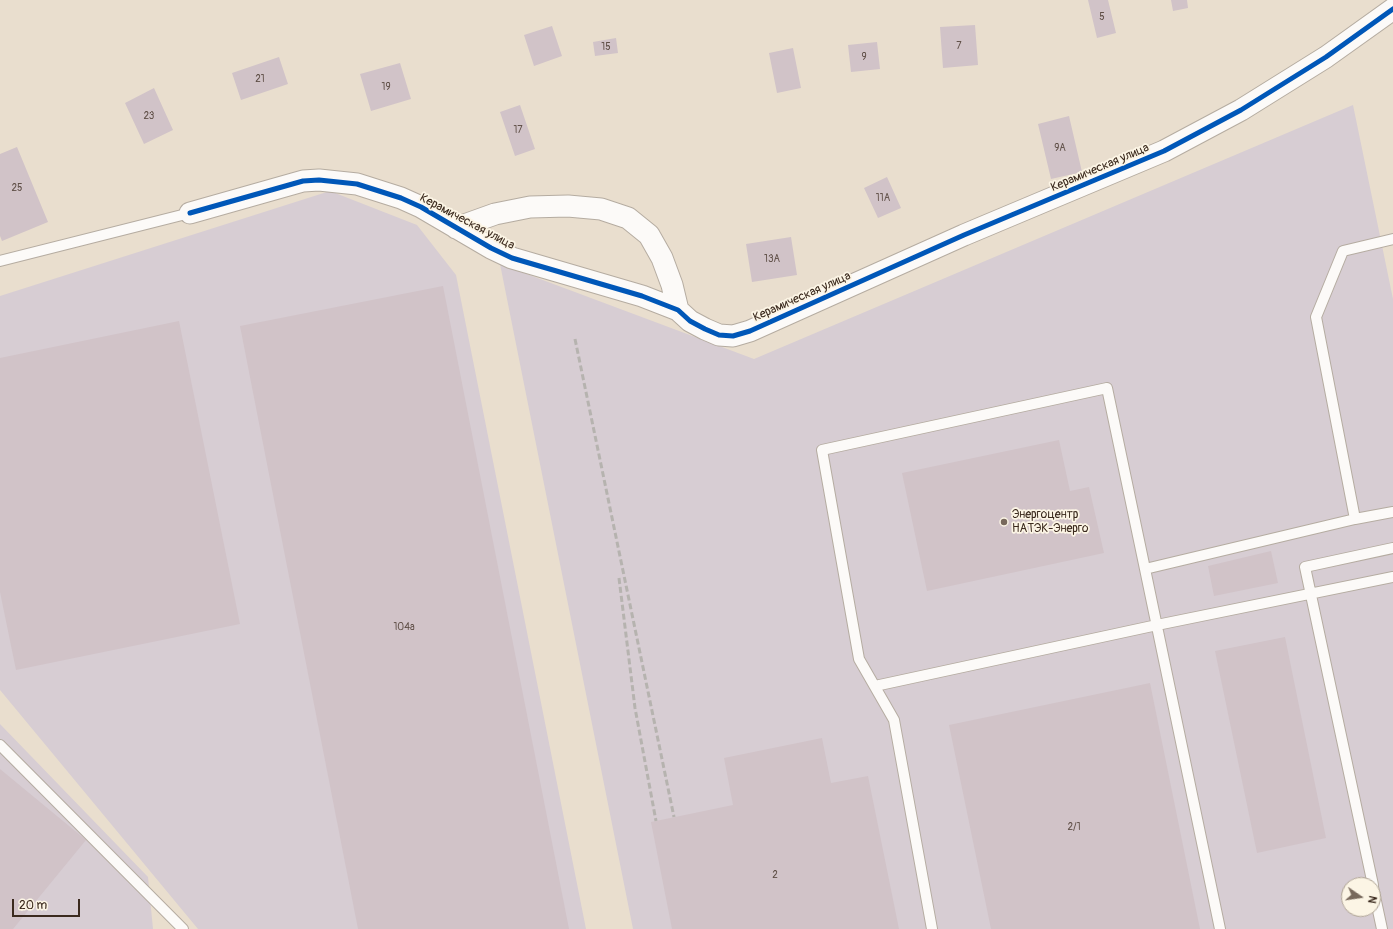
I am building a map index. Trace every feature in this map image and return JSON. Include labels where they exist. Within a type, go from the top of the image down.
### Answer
[{"type":"street","name":"Керамическая улица","points":[[190,213],[303,181],[319,180],[357,184],[401,198],[512,258],[642,296],[678,310],[690,321],[719,335],[733,336],[750,331],[964,235],[1164,151],[1241,110],[1326,57],[1393,10]]},
{"type":"street","points":[[456,228],[495,214],[530,207],[568,206],[601,209],[628,218],[649,235],[662,258],[672,285],[678,310]]},
{"type":"lane","points":[[0,261],[190,213]]},
{"type":"lane","points":[[1355,519],[1316,317],[1344,251],[1393,239]]},
{"type":"lane","points":[[932,929],[894,720],[859,659],[822,450],[1107,388],[1220,929]]},
{"type":"lane","points":[[1145,569],[1355,519],[1393,512]]},
{"type":"lane","points":[[1371,877],[1305,567],[1393,548]]},
{"type":"lane","points":[[875,686],[1157,625],[1393,577]]},
{"type":"lane","points":[[0,745],[182,929]]},
{"type":"lane","points":[[1379,917],[1382,929]]},
{"type":"shaded area","points":[[1353,105],[1393,299],[1393,929],[633,929],[500,264],[754,359]]},
{"type":"shaded area","points":[[330,191],[417,225],[456,275],[586,929],[198,929],[0,690],[0,296]]},
{"type":"shaded area","points":[[0,724],[148,877],[153,929],[0,929]]},
{"type":"building","points":[[1088,0],[1108,0],[1116,33],[1097,38]]},
{"type":"building","points":[[1171,0],[1187,0],[1188,8],[1173,11]]},
{"type":"building","points":[[975,25],[978,65],[943,68],[940,27]]},
{"type":"building","points":[[552,26],[562,56],[534,66],[524,35]]},
{"type":"building","points":[[616,38],[618,53],[595,56],[593,42]]},
{"type":"building","points":[[877,42],[880,69],[851,72],[848,45]]},
{"type":"building","points":[[793,48],[801,88],[777,93],[769,53]]},
{"type":"building","points":[[279,57],[288,84],[241,100],[232,73]]},
{"type":"building","points":[[400,63],[411,99],[371,111],[360,74]]},
{"type":"building","points":[[154,88],[173,130],[144,144],[125,103]]},
{"type":"building","points":[[520,105],[535,149],[515,156],[500,112]]},
{"type":"building","points":[[1069,116],[1082,172],[1051,179],[1038,124]]},
{"type":"building","points":[[17,147],[48,222],[2,241],[0,236],[0,154]]},
{"type":"building","points":[[887,177],[901,208],[878,218],[864,188]]},
{"type":"building","points":[[791,237],[797,275],[752,282],[746,244]]},
{"type":"building","points":[[443,286],[569,929],[358,929],[240,326]]},
{"type":"building","points":[[179,321],[240,624],[16,670],[0,592],[0,358]]},
{"type":"building","name":"Энергоцентр НАТЭК-Энерго","points":[[1059,440],[1070,491],[1089,487],[1104,553],[927,591],[902,473]]},
{"type":"building","points":[[1271,551],[1278,583],[1214,596],[1208,566]]},
{"type":"building","points":[[1285,637],[1326,838],[1257,853],[1215,651]]},
{"type":"building","points":[[1150,683],[1200,929],[991,929],[949,725]]},
{"type":"building","points":[[822,738],[831,783],[868,776],[899,929],[672,929],[651,822],[733,805],[724,758]]},
{"type":"building","points":[[0,769],[86,840],[13,929],[0,929]]},
{"type":"railway","points":[[575,339],[674,817]]},
{"type":"railway","points":[[619,578],[635,708],[656,821]]},
{"type":"cycle path","points":[[190,213],[303,181],[319,180],[357,184],[401,198],[421,207],[491,248],[512,258],[642,296],[678,310],[690,321],[705,329],[719,335],[733,336],[750,331],[964,235],[1164,151],[1241,110],[1326,57],[1393,9]]},
{"type":"place","name":"Энергоцентр НАТЭК-Энерго","points":[[1004,522]]}]
